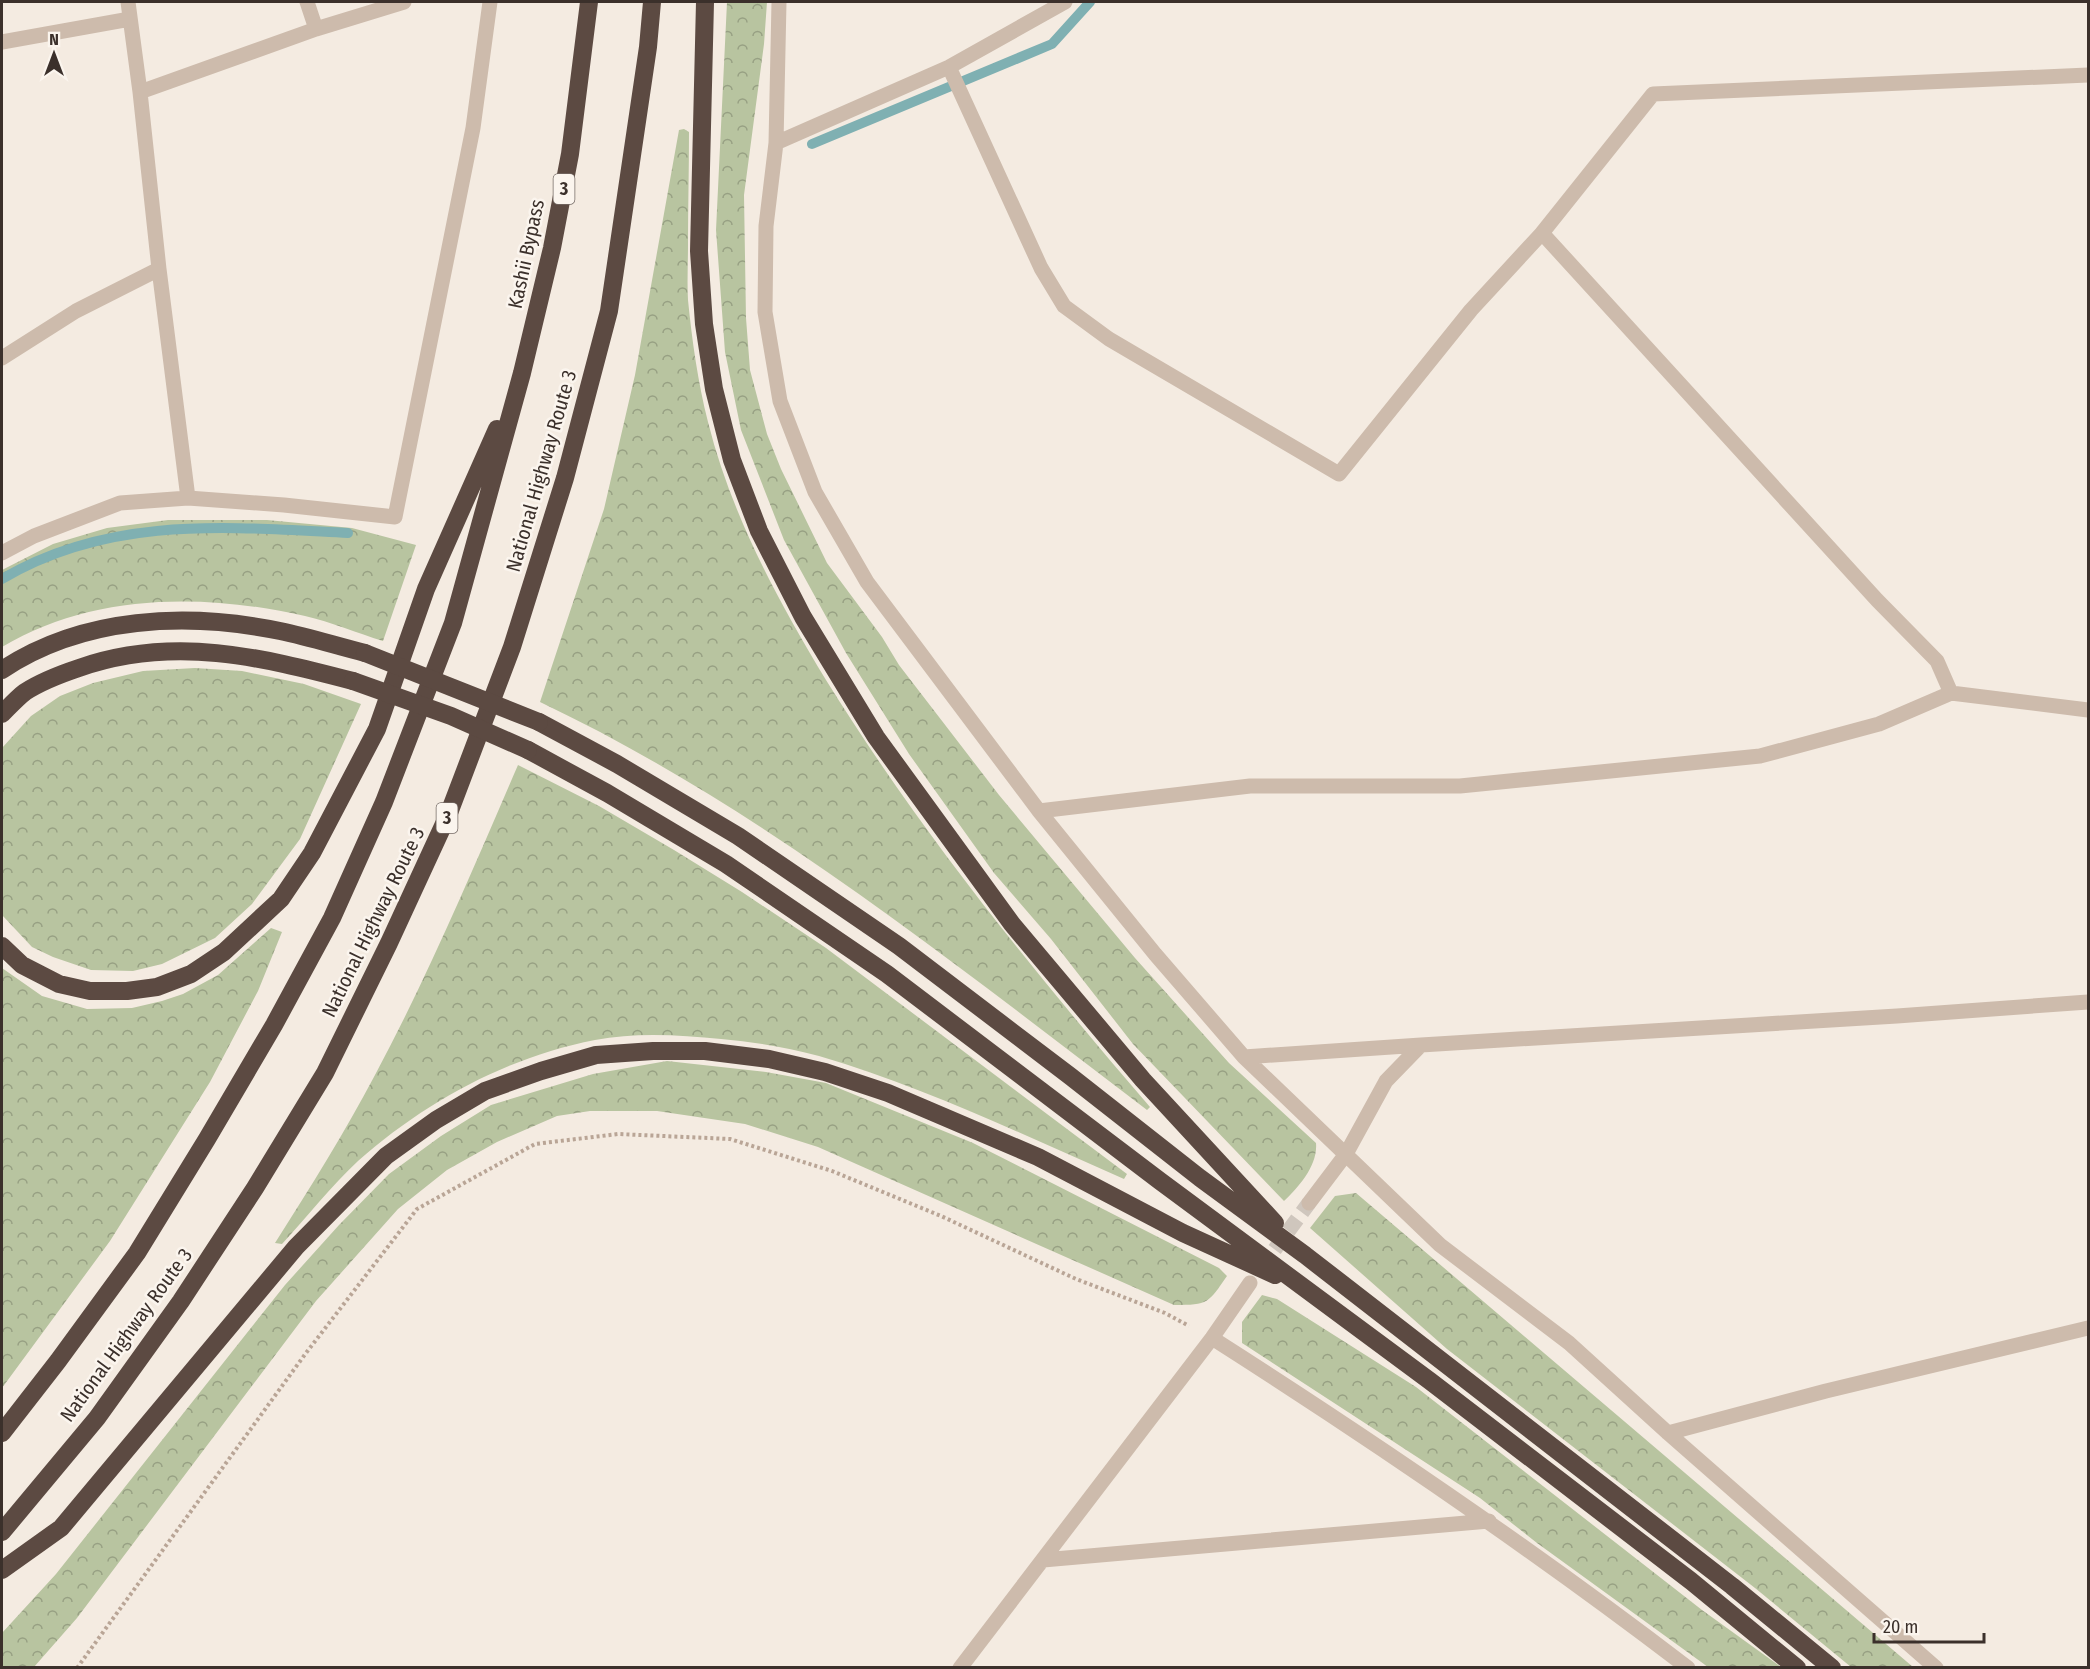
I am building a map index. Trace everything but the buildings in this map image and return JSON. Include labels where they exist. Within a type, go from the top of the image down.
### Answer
[{"type":"highway","name":"Kashii Bypass","points":[[522,373],[552,248],[570,154],[589,2]]},
{"type":"highway","name":"National Highway Route 3","points":[[2,1532],[97,1418],[181,1301],[255,1188],[325,1073],[389,943],[449,813],[515,636],[565,478],[609,311],[648,47],[652,2]]},
{"type":"highway","points":[[705,2],[699,251],[704,324],[714,389],[732,460],[759,531],[803,617],[876,737],[1012,924],[1143,1080],[1305,1255]]},
{"type":"highway","points":[[2,946],[22,965],[59,984],[90,991],[127,991],[157,987],[191,974],[224,952],[281,899],[312,853],[377,729],[426,589],[522,373]]},
{"type":"highway","name":"National Highway Route 3","points":[[2,1433],[137,1253],[224,1111],[332,918],[384,802],[453,623],[522,373]]},
{"type":"highway","points":[[2,670],[23,656],[56,641],[90,631],[132,623],[177,621],[229,623],[280,631],[365,653],[539,722],[617,764],[738,836],[899,946],[1200,1178],[1305,1255],[1732,1586],[1832,1668]]},
{"type":"highway","points":[[2,714],[25,693],[56,676],[89,665],[131,654],[164,651],[224,654],[272,660],[353,681],[451,716],[528,750],[608,793],[726,864],[887,974],[1160,1181],[1310,1290],[1682,1574],[1797,1668]]},
{"type":"highway","points":[[2,1570],[61,1528],[296,1247],[386,1156],[436,1120],[485,1091],[541,1071],[596,1056],[653,1051],[705,1051],[769,1059],[825,1072],[878,1089],[1038,1157],[1183,1233],[1310,1290]]},
{"type":"street","points":[[128,2],[188,498]]},
{"type":"street","points":[[307,2],[316,29]]},
{"type":"street","points":[[140,92],[316,29],[404,2]]},
{"type":"street","points":[[2,553],[34,536],[120,503],[188,498],[284,505],[395,517],[473,128],[490,2]]},
{"type":"street","points":[[779,2],[776,143],[766,226],[765,312],[780,401],[815,492],[867,582],[1039,811],[1155,954],[1244,1057],[1440,1245],[1569,1343],[1936,1668]]},
{"type":"street","points":[[776,143],[949,67],[1065,2]]},
{"type":"street","points":[[2,42],[130,19]]},
{"type":"street","points":[[949,67],[1041,268],[1064,306],[1109,339],[1339,474],[1471,310],[1542,233],[1653,94],[2088,75]]},
{"type":"street","points":[[1542,233],[1869,591],[1936,661],[1951,693]]},
{"type":"street","points":[[2,358],[76,311],[159,269]]},
{"type":"street","points":[[1039,811],[1250,786],[1460,786],[1760,756],[1879,724],[1951,693],[2088,710]]},
{"type":"street","points":[[1244,1057],[2088,1002]]},
{"type":"street","points":[[1309,1203],[1346,1154],[1386,1081],[1421,1045]]},
{"type":"street","points":[[960,1668],[1212,1338],[1250,1283]]},
{"type":"street","points":[[1668,1433],[1827,1391],[2088,1328]]},
{"type":"street","points":[[1212,1338],[1489,1521],[1688,1668]]},
{"type":"street","points":[[1042,1560],[1489,1521]]},
{"type":"path","points":[[77,1668],[299,1363],[417,1209],[535,1144],[618,1134],[730,1139],[832,1171],[941,1216],[1076,1279],[1165,1313],[1212,1338]]},
{"type":"green space","points":[[727,2],[767,2],[764,44],[744,195],[746,318],[750,370],[767,434],[781,469],[827,563],[882,637],[899,665],[999,795],[1135,958],[1229,1063],[1316,1143],[1311,1167],[1296,1189],[1284,1201],[1133,1044],[1051,939],[994,873],[909,754],[846,653],[784,540],[741,430],[725,352],[716,230]]},
{"type":"green space","points":[[684,129],[689,132],[688,300],[698,377],[708,422],[729,490],[757,555],[826,680],[900,792],[1021,952],[1150,1107],[1147,1110],[928,944],[778,838],[701,789],[622,744],[540,702],[604,509],[635,375],[679,130]]},
{"type":"green space","points":[[168,520],[267,520],[352,528],[416,545],[383,641],[305,616],[228,604],[188,601],[111,607],[73,616],[37,629],[2,647],[2,570],[53,544],[107,528]]},
{"type":"green space","points":[[195,668],[242,671],[304,684],[361,704],[300,839],[252,904],[215,938],[162,964],[133,971],[91,970],[32,947],[2,915],[2,748],[31,716],[60,696],[93,683],[143,671]]},
{"type":"green space","points":[[518,765],[599,806],[674,850],[826,948],[1127,1174],[1124,1179],[935,1097],[819,1056],[783,1047],[733,1040],[674,1035],[611,1037],[530,1058],[499,1070],[439,1101],[358,1161],[282,1244],[275,1243],[339,1139],[395,1037],[450,921]]},
{"type":"green space","points":[[271,928],[282,932],[258,991],[210,1082],[110,1241],[2,1388],[2,968],[42,996],[87,1009],[132,1008],[183,994],[218,975]]},
{"type":"green space","points":[[667,1061],[766,1072],[826,1083],[973,1143],[1219,1268],[1227,1276],[1216,1292],[1206,1301],[1174,1305],[818,1147],[745,1124],[657,1111],[590,1111],[557,1116],[497,1142],[447,1170],[398,1209],[316,1301],[77,1618],[34,1667],[2,1667],[2,1633],[56,1574],[285,1285],[389,1174],[441,1136],[491,1105],[593,1074]]},
{"type":"green space","points":[[1356,1193],[1913,1667],[1851,1667],[1755,1588],[1447,1349],[1310,1228],[1335,1196]]},
{"type":"green space","points":[[1262,1295],[1277,1299],[1416,1387],[1702,1610],[1781,1667],[1708,1667],[1537,1543],[1480,1498],[1242,1343],[1242,1322]]},
{"type":"waterway","points":[[812,144],[1052,44],[1090,2]]},
{"type":"waterway","points":[[2,579],[43,558],[85,544],[127,535],[214,528],[348,533]]},
{"type":"tunnel","points":[[1261,1268],[1309,1203]]}]
